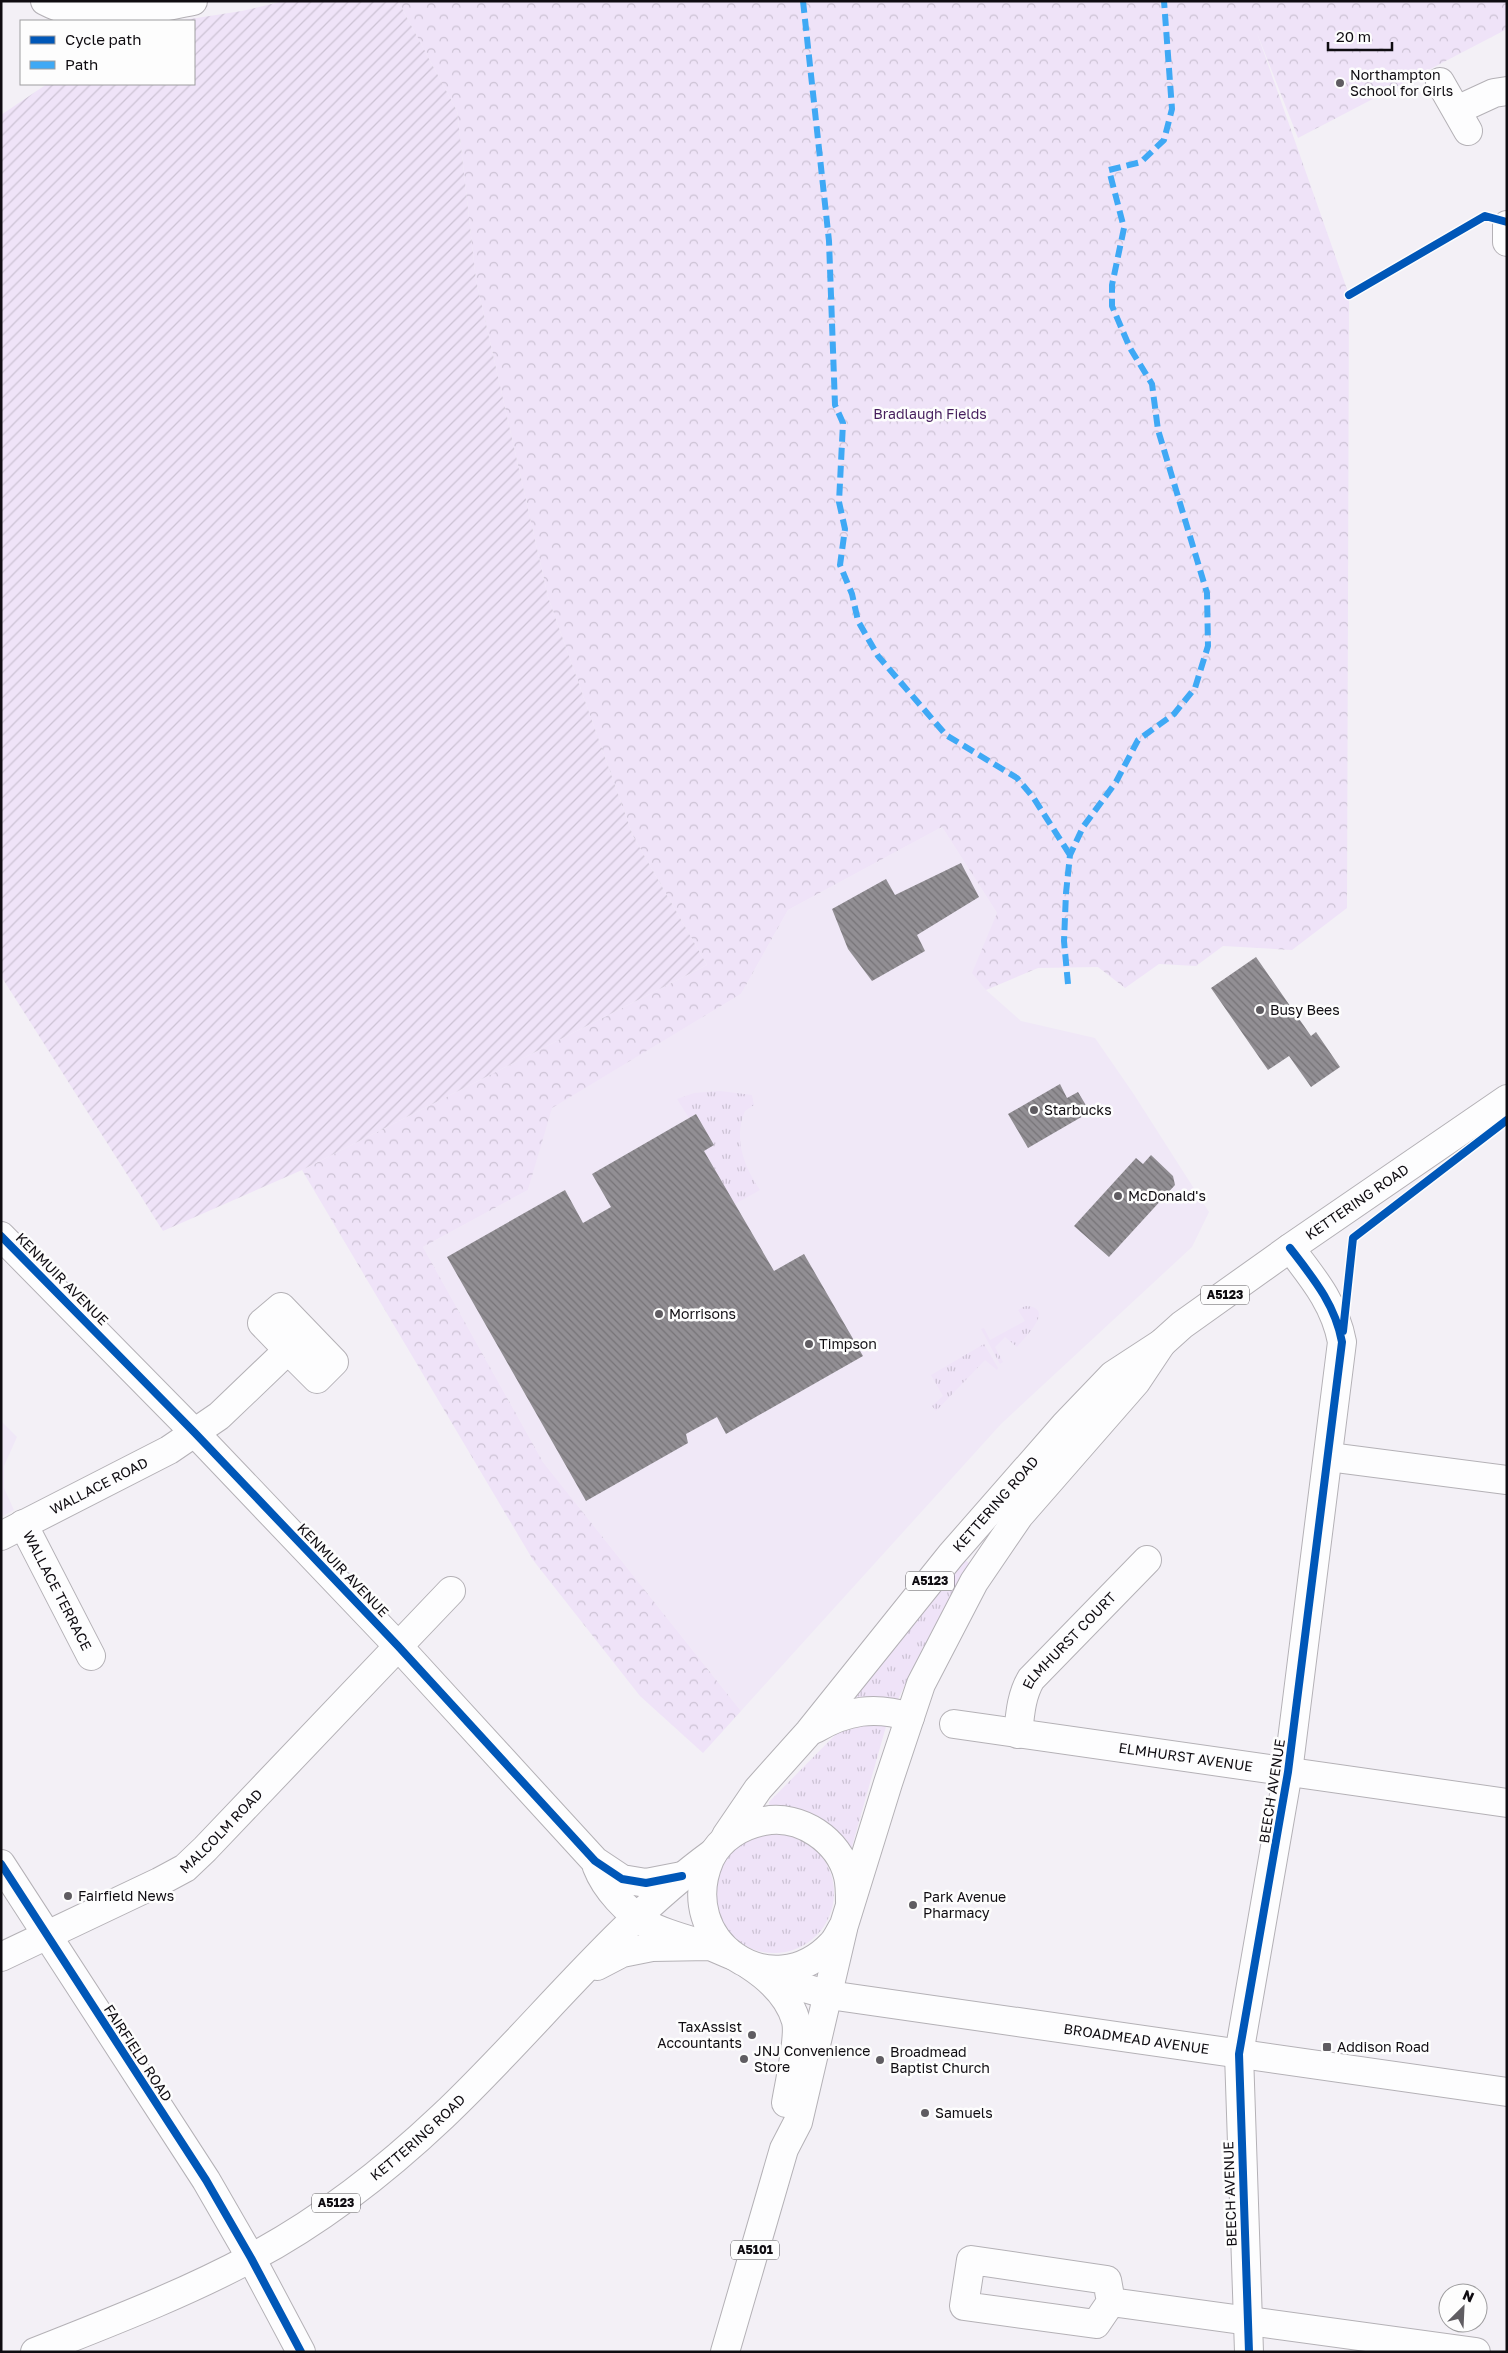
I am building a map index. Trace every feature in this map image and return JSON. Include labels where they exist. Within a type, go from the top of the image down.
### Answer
[{"type":"street","points":[[45,1],[72,11],[100,15],[124,14],[193,1]]},
{"type":"street","points":[[1440,82],[1463,120],[1494,94],[1507,91]]},
{"type":"street","points":[[1507,225],[1507,242]]},
{"type":"street","name":"KETTERING ROAD","points":[[35,2352],[190,2288],[251,2258],[297,2231],[384,2168],[443,2116],[639,1917],[682,1876],[718,1847],[758,1789],[810,1732],[951,1555],[1065,1425],[1113,1375],[1162,1343],[1182,1325],[1290,1248],[1507,1099]]},
{"type":"street","name":"KENMUIR AVENUE","points":[[1,1236],[195,1433],[398,1646],[595,1861],[622,1880],[646,1883],[682,1876]]},
{"type":"street","name":"BEECH AVENUE","points":[[1248,2352],[1239,2054],[1288,1772],[1342,1342],[1339,1324],[1331,1306],[1290,1248]]},
{"type":"street","name":"KETTERING ROAD","points":[[847,1914],[922,1684],[974,1582],[1019,1516],[1136,1382],[1162,1343]]},
{"type":"street","name":"WALLACE ROAD","points":[[12,1530],[169,1450],[219,1416],[288,1350]]},
{"type":"street","points":[[1329,1457],[1507,1480]]},
{"type":"street","name":"WALLACE TERRACE","points":[[12,1530],[91,1656]]},
{"type":"street","name":"ELMHURST COURT","points":[[1018,1734],[1022,1701],[1025,1689],[1031,1679],[1147,1560]]},
{"type":"street","name":"MALCOLM ROAD","points":[[1,1957],[184,1868],[205,1849],[451,1591]]},
{"type":"street","name":"KETTERING ROAD","points":[[810,1732],[828,1721],[855,1712],[888,1710],[910,1717]]},
{"type":"street","name":"ELMHURST AVENUE","points":[[954,1724],[1507,1803]]},
{"type":"street","points":[[769,1820],[786,1820],[808,1827],[825,1838],[841,1857],[848,1876],[847,1914],[827,1948],[815,1958],[796,1967],[774,1969],[740,1961],[715,1937],[704,1917],[701,1898],[703,1876],[718,1847],[736,1831],[755,1822],[769,1820]]},
{"type":"street","name":"KENMUIR AVENUE","points":[[595,1861],[602,1881],[622,1904],[648,1924],[740,1961]]},
{"type":"street","name":"FAIRFIELD ROAD","points":[[1,1864],[206,2180],[251,2258],[301,2352]]},
{"type":"street","name":"A5101","points":[[725,2352],[784,2149],[798,2122],[847,1914]]},
{"type":"street","name":"KETTERING ROAD","points":[[582,1974],[622,1953],[652,1947],[740,1961]]},
{"type":"street","name":"A5101","points":[[740,1961],[783,1997],[796,2022],[783,2121],[784,2149]]},
{"type":"street","name":"BROADMEAD AVENUE","points":[[740,1961],[829,1995],[1507,2092]]},
{"type":"street","points":[[970,2260],[1107,2280],[1111,2302],[1096,2324],[964,2306],[970,2260]]},
{"type":"street","points":[[1111,2302],[1476,2352]]},
{"type":"shaded area","points":[[942,827],[997,913],[986,990],[1021,1021],[1095,1038],[1133,1093],[1209,1212],[1192,1247],[1001,1424],[741,1711],[543,1462],[423,1247],[528,1190],[551,1108],[741,994],[788,910]]},
{"type":"shaded area","points":[[1,1421],[17,1437],[4,1466],[4,1488],[14,1510],[1,1517]]},
{"type":"green space","points":[[284,1],[398,1],[457,111],[476,280],[548,597],[633,836],[707,965],[302,1170],[163,1231],[1,976],[1,115],[46,85],[195,85],[195,20],[184,20],[242,11]]},
{"type":"green space","name":"Bradlaugh Fields","points":[[398,1],[1507,1],[1507,29],[1298,138],[1257,33],[1349,295],[1347,908],[1292,950],[1223,946],[1196,966],[1159,964],[1125,988],[1098,967],[1038,968],[986,990],[972,973],[997,913],[942,827],[788,910],[741,994],[552,1108],[528,1190],[423,1247],[543,1462],[741,1711],[703,1753],[640,1696],[533,1560],[302,1170],[707,965],[633,836],[548,597],[476,280],[457,111]]},
{"type":"green space","points":[[720,1091],[752,1095],[754,1105],[745,1111],[740,1132],[740,1142],[749,1172],[760,1190],[735,1204],[704,1151],[714,1145],[696,1114],[689,1118],[677,1099],[694,1093]]},
{"type":"green space","points":[[1025,1306],[1038,1311],[1039,1317],[1017,1347],[1005,1337],[995,1347],[1003,1362],[1000,1364],[981,1329],[984,1328],[990,1340],[1025,1321],[1018,1310]]},
{"type":"green space","points":[[984,1344],[998,1368],[997,1370],[985,1360],[936,1411],[932,1406],[943,1396],[931,1375]]},
{"type":"green space","points":[[962,1557],[971,1565],[933,1629],[896,1703],[854,1701],[878,1665]]},
{"type":"green space","points":[[887,1723],[851,1850],[815,1818],[796,1810],[769,1809],[769,1802],[845,1725]]},
{"type":"green space","points":[[774,1833],[797,1837],[817,1850],[830,1870],[834,1893],[830,1916],[817,1936],[797,1949],[774,1953],[751,1949],[731,1936],[718,1916],[714,1893],[718,1870],[731,1850],[751,1837]]},
{"type":"building","points":[[961,863],[979,897],[917,935],[925,951],[872,981],[848,949],[832,909],[886,879],[895,895]]},
{"type":"building","name":"Busy Bees","points":[[1256,957],[1311,1036],[1316,1032],[1340,1067],[1311,1087],[1289,1056],[1268,1070],[1211,988]]},
{"type":"building","points":[[1060,1084],[1067,1098],[1078,1092],[1090,1112],[1028,1148],[1008,1114]]},
{"type":"building","name":"Morrisons","points":[[696,1114],[714,1145],[704,1151],[774,1271],[804,1254],[863,1356],[726,1434],[717,1417],[686,1434],[688,1443],[586,1501],[447,1257],[565,1190],[583,1223],[611,1207],[592,1174]]},
{"type":"building","points":[[1151,1155],[1173,1176],[1175,1185],[1109,1257],[1074,1226],[1136,1158],[1143,1164]]},
{"type":"marked path","points":[[803,1],[829,241],[835,405],[843,423],[839,502],[845,529],[840,565],[852,594],[858,621],[878,656],[946,735],[1017,778],[1033,797],[1070,855]]},
{"type":"marked path","points":[[1068,984],[1064,941],[1070,855],[1083,827],[1116,782],[1138,740],[1174,714],[1195,688],[1208,646],[1207,593],[1158,430],[1152,384],[1130,348],[1112,306],[1112,285],[1124,228],[1109,170],[1141,162],[1164,140],[1172,109],[1164,1]]},
{"type":"cycle path","points":[[1349,295],[1485,216],[1507,222]]},
{"type":"cycle path","points":[[1343,1331],[1353,1238],[1507,1120]]},
{"type":"cycle path","points":[[1,1236],[195,1433],[398,1646],[595,1861],[622,1879],[646,1883],[682,1876]]},
{"type":"cycle path","points":[[1249,2352],[1239,2054],[1288,1772],[1342,1342],[1339,1328],[1329,1303],[1290,1248]]},
{"type":"cycle path","points":[[1,1864],[206,2180],[251,2258],[301,2352]]},
{"type":"place","name":"Northampton School for Girls","points":[[1340,83]]},
{"type":"place","name":"Busy Bees","points":[[1260,1010]]},
{"type":"place","name":"Starbucks","points":[[1034,1110]]},
{"type":"place","name":"McDonald's","points":[[1118,1196]]},
{"type":"place","name":"Morrisons","points":[[659,1314]]},
{"type":"place","name":"Timpson","points":[[809,1344]]},
{"type":"place","name":"Fairfield News","points":[[68,1896]]},
{"type":"place","name":"Park Avenue Pharmacy","points":[[913,1905]]},
{"type":"place","name":"TaxAssist Accountants","points":[[752,2035]]},
{"type":"place","name":"Addison Road","points":[[1327,2047]]},
{"type":"place","name":"JNJ Convenience Store","points":[[744,2059]]},
{"type":"place","name":"Broadmead Baptist Church","points":[[880,2060]]},
{"type":"place","name":"Samuels","points":[[925,2113]]}]
